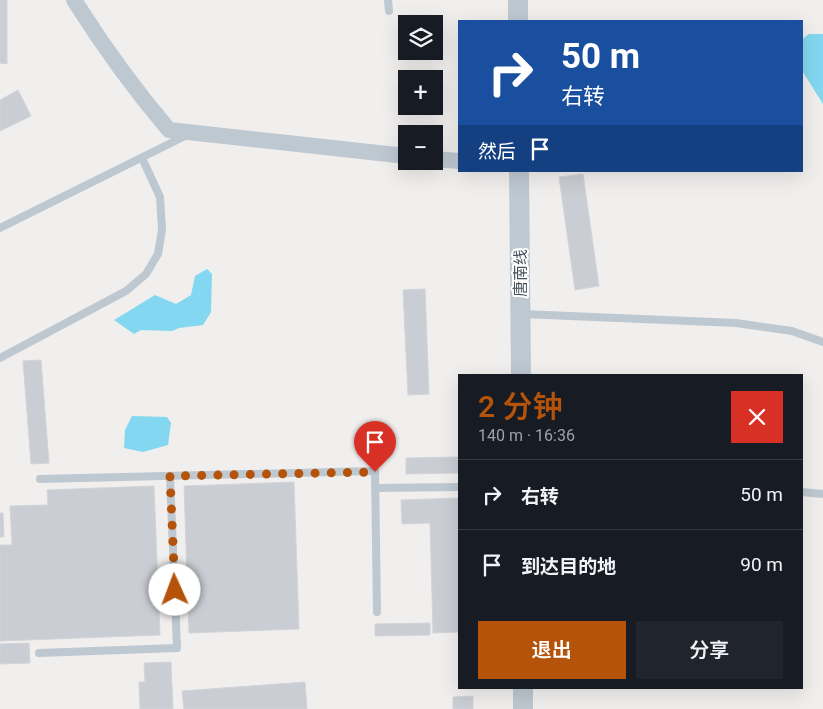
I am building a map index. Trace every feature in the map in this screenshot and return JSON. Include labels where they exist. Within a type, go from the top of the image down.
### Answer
[{"type":"street","points":[[74,0],[100,42],[140,97],[169,130],[398,155]]},
{"type":"street","points":[[518,0],[518,20]]},
{"type":"street","points":[[443,160],[458,161]]},
{"type":"street","name":"唐南线","points":[[519,172],[521,374]]},
{"type":"street","points":[[523,689],[523,709]]},
{"type":"lane","points":[[388,0],[389,11]]},
{"type":"lane","points":[[0,228],[192,133]]},
{"type":"lane","points":[[0,358],[126,291],[146,274],[158,254],[162,230],[160,197],[142,158]]},
{"type":"lane","points":[[520,313],[736,323],[792,331],[823,342]]},
{"type":"lane","points":[[40,479],[375,472],[377,612]]},
{"type":"lane","points":[[39,653],[177,648],[170,476]]},
{"type":"lane","points":[[376,488],[458,487]]},
{"type":"lane","points":[[803,492],[823,494]]},
{"type":"water","points":[[809,34],[823,34],[823,104],[803,72],[803,38]]},
{"type":"water","points":[[207,269],[212,274],[211,312],[203,325],[179,328],[172,331],[141,330],[134,334],[114,320],[155,295],[176,304],[191,295],[195,276]]},
{"type":"water","points":[[132,416],[167,417],[171,423],[168,445],[143,452],[124,448],[125,430]]},
{"type":"building","points":[[0,0],[7,0],[7,64],[0,63]]},
{"type":"building","points":[[18,90],[31,116],[0,131],[0,100]]},
{"type":"building","points":[[583,174],[599,286],[575,290],[559,177]]},
{"type":"building","points":[[425,289],[429,394],[408,395],[403,290]]},
{"type":"building","points":[[41,360],[49,463],[31,464],[23,361]]},
{"type":"building","points":[[458,457],[458,473],[406,474],[406,458]]},
{"type":"building","points":[[294,482],[299,629],[189,633],[184,486]]},
{"type":"building","points":[[154,486],[160,635],[0,641],[0,545],[12,545],[10,506],[48,505],[47,490]]},
{"type":"building","points":[[458,498],[458,632],[433,633],[430,523],[402,524],[401,500]]},
{"type":"building","points":[[0,513],[3,513],[4,537],[0,537]]},
{"type":"building","points":[[430,623],[430,635],[375,636],[375,624]]},
{"type":"building","points":[[29,643],[30,663],[0,664],[0,644]]},
{"type":"building","points":[[171,662],[173,709],[140,709],[139,682],[145,682],[144,663]]},
{"type":"building","points":[[305,682],[307,709],[184,709],[182,691]]},
{"type":"building","points":[[473,696],[473,709],[453,709],[453,697]]},
{"type":"route","points":[[175,590],[170,476],[375,472]]}]
